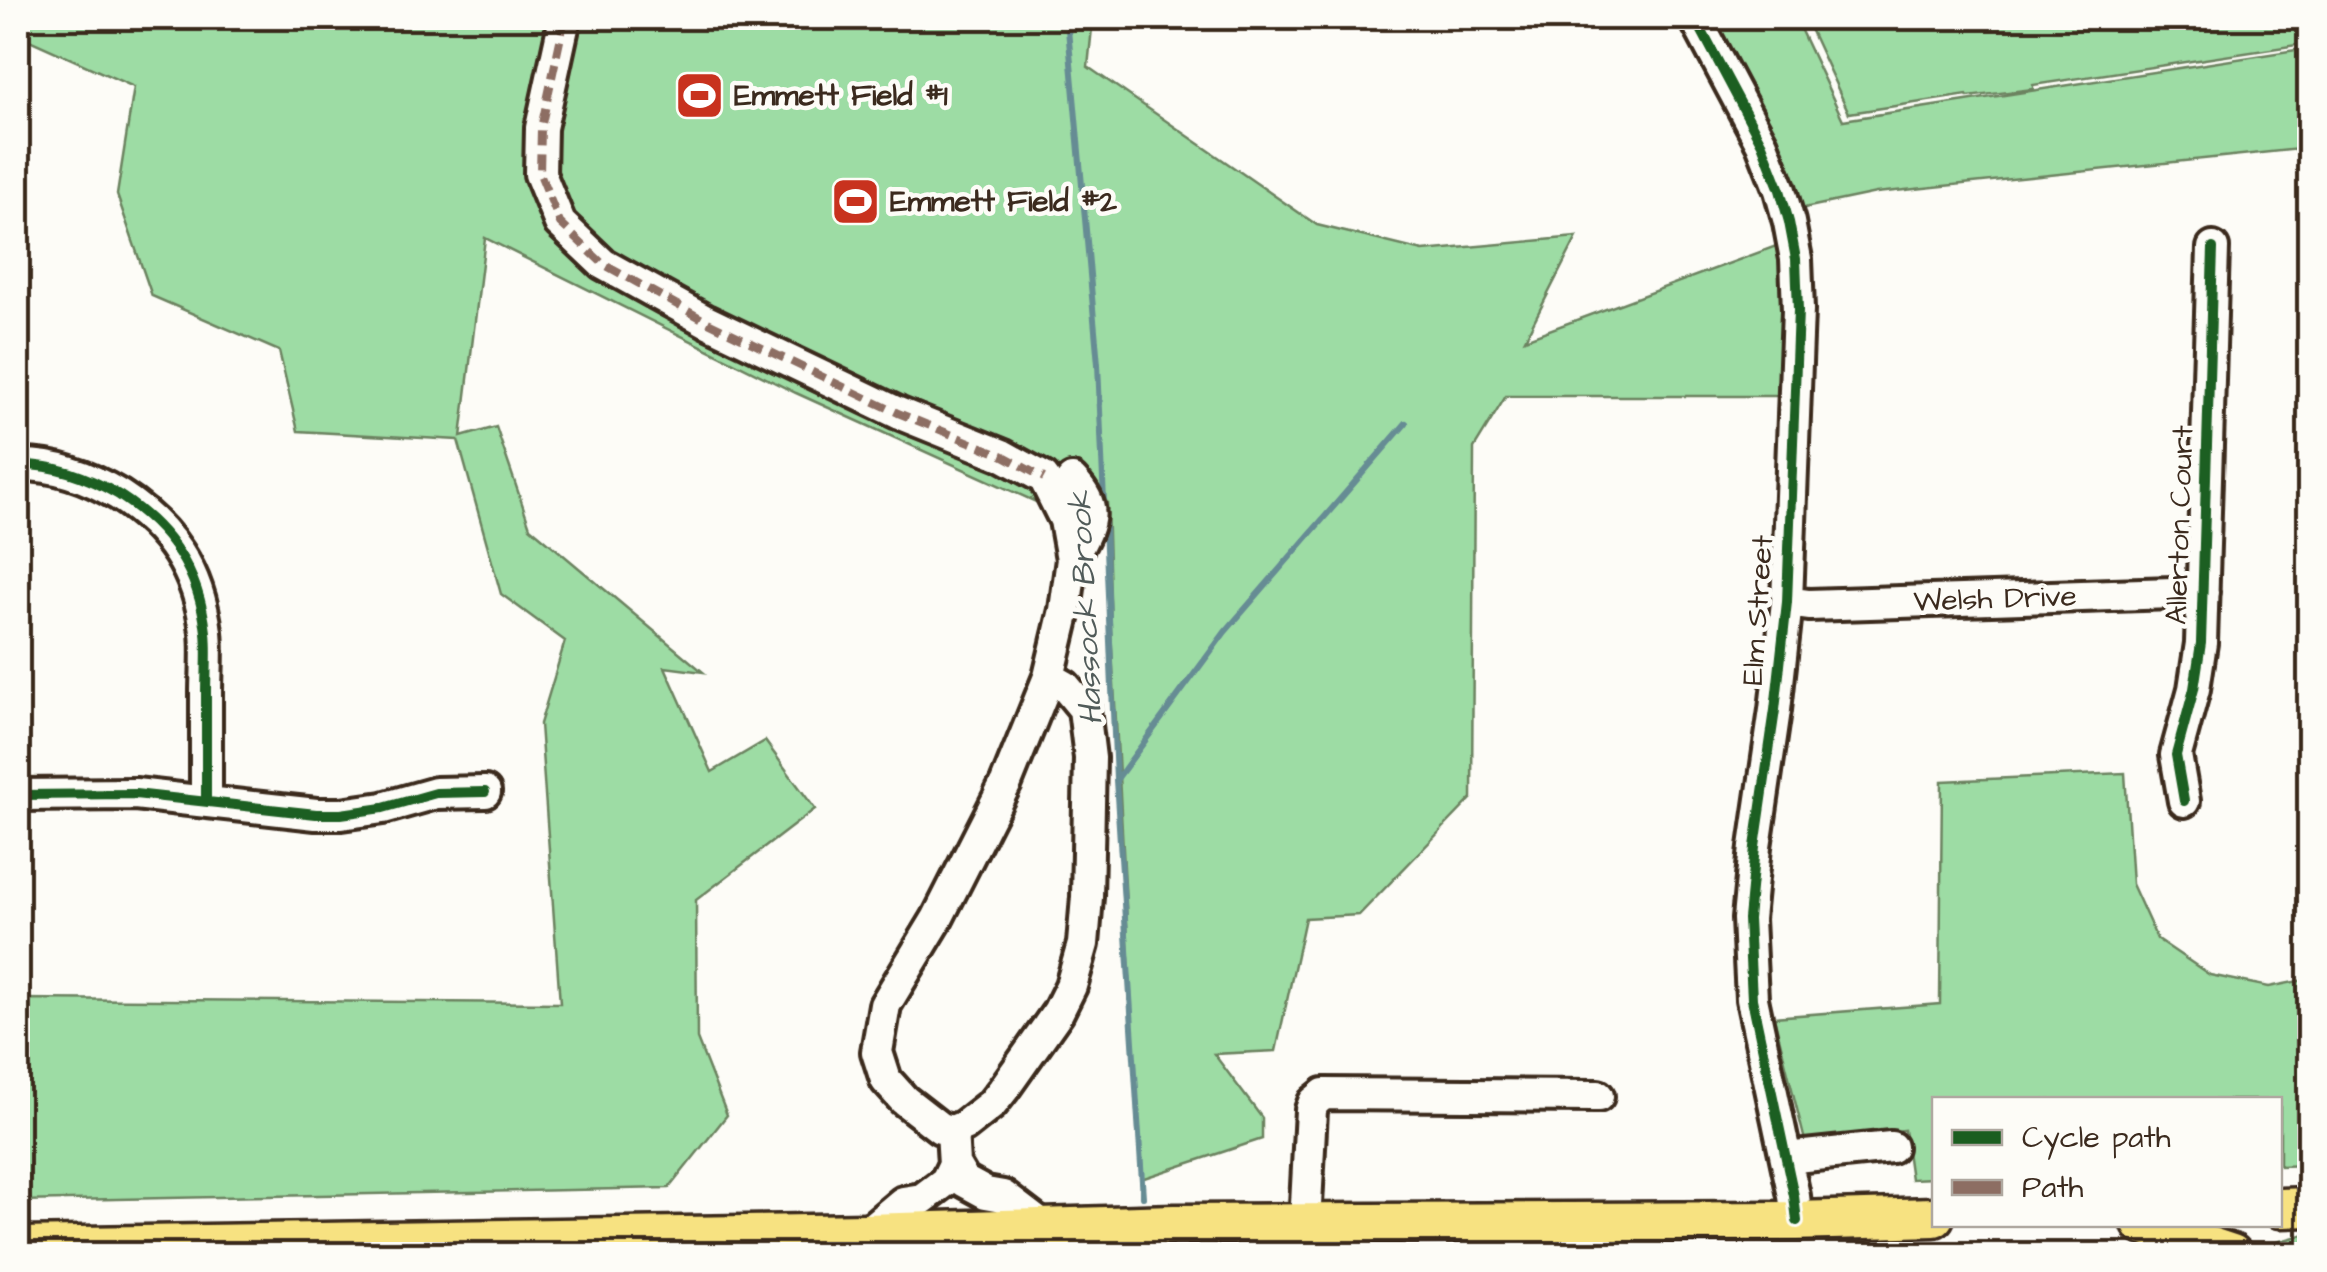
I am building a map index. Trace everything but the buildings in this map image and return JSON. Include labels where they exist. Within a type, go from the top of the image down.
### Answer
[{"type":"main road","points":[[2282,1208],[2310,1207]]},
{"type":"main road","points":[[18,1247],[274,1249],[866,1233],[1046,1241],[1305,1224],[1932,1217]]},
{"type":"main road","points":[[2151,1227],[2232,1254]]},
{"type":"street","points":[[565,18],[541,128],[540,174],[560,222],[603,264],[706,322],[898,413],[1058,479],[1072,559],[1049,678],[1006,783],[937,919],[885,1005],[877,1052],[886,1080],[904,1100],[940,1128],[952,1131],[992,1104],[1041,1039],[1071,986],[1084,944],[1090,758],[1084,709],[1065,686],[1049,678]]},
{"type":"street","name":"Elm Street","points":[[1696,18],[1762,144],[1790,222],[1796,259],[1798,310],[1787,602],[1748,920],[1752,999],[1796,1221]]},
{"type":"street","name":"Allerton Court","points":[[2184,801],[2176,754],[2194,689],[2201,642],[2213,248]]},
{"type":"street","points":[[18,465],[52,468],[113,492],[152,519],[179,551],[201,602],[206,635],[206,801]]},
{"type":"street","name":"Welsh Drive","points":[[1787,602],[1809,605],[2203,592]]},
{"type":"street","points":[[18,795],[135,794],[341,814],[436,793],[485,792]]},
{"type":"street","points":[[1305,1224],[1311,1110],[1324,1094],[1598,1096]]},
{"type":"street","points":[[952,1131],[954,1164],[964,1181],[1003,1196],[1046,1241]]},
{"type":"street","points":[[1786,1158],[1891,1147]]},
{"type":"street","points":[[866,1233],[903,1202],[936,1190],[946,1181],[954,1164]]},
{"type":"green space","points":[[18,18],[1093,18],[1088,67],[1317,225],[1423,251],[1577,237],[1525,339],[1787,242],[1790,396],[1506,396],[1474,448],[1472,798],[1359,915],[1305,918],[1276,1051],[1214,1054],[1262,1118],[1262,1139],[1141,1179],[1107,502],[1036,502],[796,393],[485,238],[461,437],[496,427],[530,527],[703,672],[665,667],[712,772],[765,741],[815,809],[696,900],[697,1039],[727,1115],[669,1188],[18,1201],[18,999],[560,1003],[540,724],[565,641],[501,594],[458,440],[298,431],[279,351],[152,296],[117,195],[134,87],[18,35]]},
{"type":"green space","points":[[1709,18],[1795,18],[1843,120],[2309,48],[2309,148],[1876,193],[1804,208]]},
{"type":"green space","points":[[1805,18],[2309,18],[2310,43],[2033,85],[2033,89],[1849,113]]},
{"type":"green space","points":[[2125,773],[2132,884],[2157,939],[2210,975],[2269,987],[2309,979],[2309,1165],[2282,1166],[2282,1097],[1932,1097],[1932,1178],[1911,1179],[1904,1130],[1805,1141],[1774,1017],[1940,1004],[1942,781]]},
{"type":"green space","points":[[2309,1233],[2309,1254],[2271,1254],[2273,1243]]},
{"type":"waterway","name":"Hassock Brook","points":[[1067,18],[1098,364],[1116,780],[1143,1197]]},
{"type":"waterway","points":[[1117,779],[1225,632],[1406,423]]},
{"type":"marked path","points":[[565,18],[541,128],[540,174],[560,223],[603,264],[706,321],[898,413],[1002,455],[1044,478]]},
{"type":"cycle path","points":[[1695,18],[1762,144],[1780,190],[1796,259],[1798,310],[1787,602],[1748,919],[1752,999],[1797,1221]]},
{"type":"cycle path","points":[[2184,801],[2176,755],[2194,689],[2201,643],[2213,248]]},
{"type":"cycle path","points":[[18,465],[70,473],[119,495],[153,522],[179,553],[197,590],[207,640],[206,801]]},
{"type":"cycle path","points":[[18,795],[135,794],[341,814],[383,808],[436,793],[485,792]]},
{"type":"place","name":"Emmett Field #1","points":[[699,96]]},
{"type":"place","name":"Emmett Field #2","points":[[855,202]]}]
